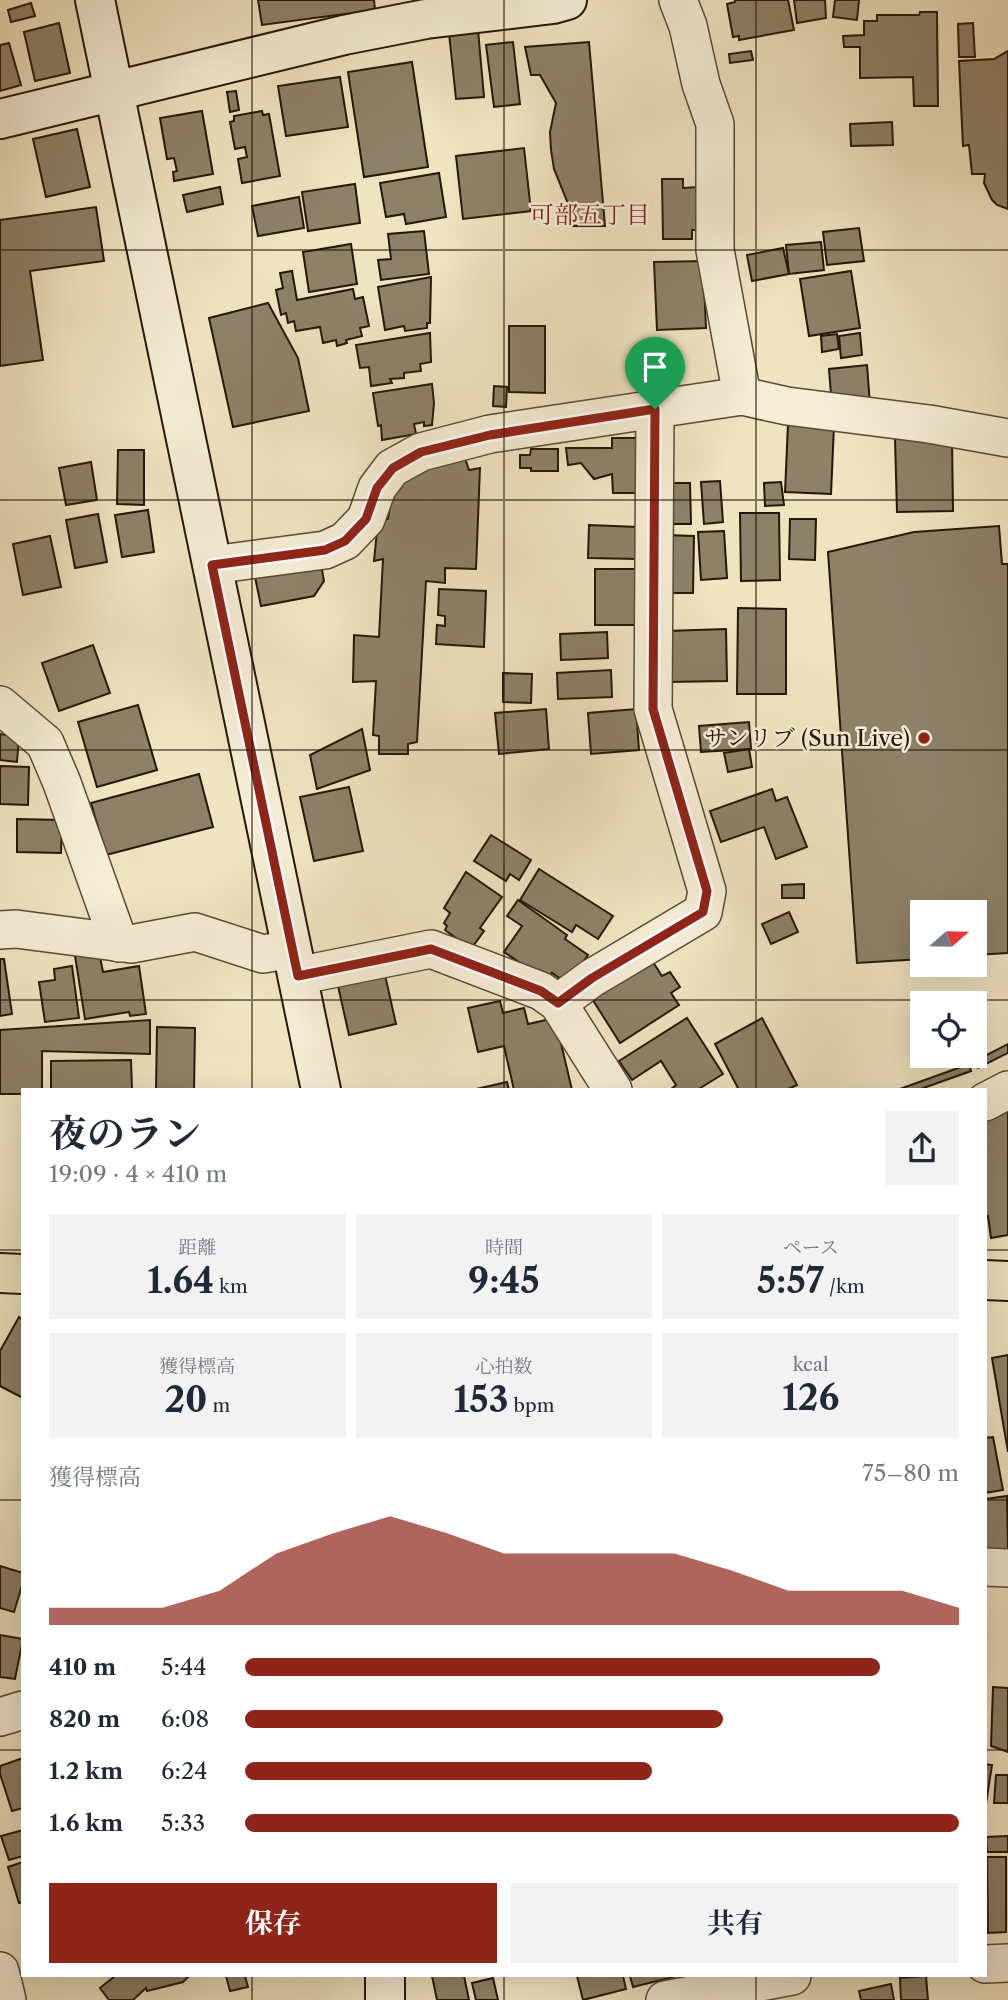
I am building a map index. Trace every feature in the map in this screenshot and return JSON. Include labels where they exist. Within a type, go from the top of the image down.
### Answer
[{"type":"highway","points":[[0,1273],[21,1274]]},
{"type":"highway","points":[[987,1280],[1008,1280]]},
{"type":"street","points":[[96,0],[321,1088]]},
{"type":"street","points":[[0,119],[356,33],[426,19],[567,0]]},
{"type":"street","points":[[678,0],[688,26],[701,84],[715,124],[715,250],[742,396]]},
{"type":"street","points":[[212,565],[325,550],[345,541],[366,519],[377,488],[393,468],[421,452],[490,435],[742,396],[787,406],[929,424],[1008,438]]},
{"type":"street","points":[[558,1003],[592,978],[703,912],[707,891],[653,709],[655,409]]},
{"type":"street","points":[[0,705],[45,743],[62,783],[118,943]]},
{"type":"street","points":[[0,930],[16,929],[131,944],[195,932],[295,962],[431,949],[541,991],[558,1003],[611,1088]]},
{"type":"street","points":[[987,1101],[1008,1090]]},
{"type":"street","points":[[987,1567],[1008,1568]]},
{"type":"street","points":[[0,1717],[21,1711]]},
{"type":"street","points":[[987,1965],[1008,1963]]},
{"type":"street","points":[[0,1971],[7,2000]]},
{"type":"street","points":[[385,1977],[386,2000]]},
{"type":"street","points":[[666,2000],[787,1977]]},
{"type":"street","points":[[799,1977],[805,2000]]},
{"type":"building","points":[[258,0],[374,0],[375,10],[262,25]]},
{"type":"building","points":[[735,0],[788,0],[794,30],[739,40],[739,36],[733,37],[727,4]]},
{"type":"building","points":[[794,0],[825,0],[826,18],[797,23]]},
{"type":"building","points":[[835,0],[859,0],[857,20],[833,17]]},
{"type":"building","points":[[31,3],[35,16],[11,22],[8,10]]},
{"type":"building","points":[[920,12],[937,12],[938,106],[914,106],[913,77],[860,78],[860,47],[844,47],[843,36],[864,35],[864,21],[877,21],[877,15],[919,15]]},
{"type":"building","points":[[59,23],[70,73],[35,81],[24,32]]},
{"type":"building","points":[[973,23],[975,57],[959,57],[958,24]]},
{"type":"building","points":[[478,30],[484,97],[456,99],[449,33]]},
{"type":"building","points":[[513,42],[520,104],[494,107],[486,45]]},
{"type":"building","points":[[589,42],[605,226],[569,226],[569,206],[554,169],[551,150],[550,132],[556,103],[540,75],[531,75],[525,47]]},
{"type":"building","points":[[9,43],[21,85],[0,91],[0,45]]},
{"type":"building","points":[[751,51],[753,60],[730,63],[729,54]]},
{"type":"building","points":[[1008,51],[1008,209],[992,200],[984,183],[985,174],[972,174],[969,145],[963,146],[959,61],[994,59]]},
{"type":"building","points":[[412,62],[428,167],[364,177],[348,72]]},
{"type":"building","points":[[340,77],[348,127],[286,136],[278,86]]},
{"type":"building","points":[[236,91],[239,110],[230,112],[227,92]]},
{"type":"building","points":[[202,111],[213,174],[174,181],[173,172],[177,171],[174,158],[167,159],[160,118]]},
{"type":"building","points":[[262,111],[263,115],[269,114],[280,176],[242,183],[238,159],[247,157],[245,147],[235,149],[230,122],[234,121],[234,116]]},
{"type":"building","points":[[892,122],[893,145],[851,146],[850,124]]},
{"type":"building","points":[[77,129],[90,187],[46,197],[33,139]]},
{"type":"building","points":[[524,148],[531,211],[463,219],[456,156]]},
{"type":"building","points":[[439,173],[446,217],[406,224],[404,214],[386,217],[380,183]]},
{"type":"building","points":[[662,179],[683,179],[683,188],[699,187],[699,230],[692,230],[692,239],[663,239]]},
{"type":"building","points":[[355,184],[360,223],[308,231],[302,192]]},
{"type":"building","points":[[220,187],[223,204],[187,212],[183,195]]},
{"type":"building","points":[[299,197],[304,228],[258,236],[252,206]]},
{"type":"building","points":[[96,207],[104,261],[30,271],[43,360],[0,366],[0,220]]},
{"type":"building","points":[[859,228],[864,261],[827,265],[823,232]]},
{"type":"building","points":[[424,231],[429,274],[381,280],[378,260],[391,259],[388,234]]},
{"type":"building","points":[[821,242],[824,270],[789,274],[786,245]]},
{"type":"building","points":[[351,244],[357,284],[309,292],[303,252]]},
{"type":"building","points":[[783,248],[789,274],[752,281],[747,255]]},
{"type":"building","points":[[703,261],[706,328],[657,330],[654,262]]},
{"type":"building","points":[[292,271],[297,300],[353,289],[355,299],[363,297],[369,326],[360,328],[362,336],[346,340],[347,343],[337,346],[336,340],[323,343],[320,327],[296,331],[294,321],[288,323],[286,313],[281,315],[276,290],[283,288],[280,273]]},
{"type":"building","points":[[851,271],[860,328],[809,336],[800,279]]},
{"type":"building","points":[[431,277],[430,323],[427,323],[427,328],[405,331],[404,326],[385,330],[378,287]]},
{"type":"building","points":[[268,303],[298,358],[309,411],[233,427],[209,318]]},
{"type":"building","points":[[509,326],[545,326],[545,393],[509,392]]},
{"type":"building","points":[[430,333],[431,362],[420,364],[421,371],[404,373],[404,378],[390,379],[392,383],[371,386],[369,367],[360,368],[356,345]]},
{"type":"building","points":[[860,333],[862,355],[841,358],[839,336]]},
{"type":"building","points":[[837,334],[839,349],[822,352],[821,336]]},
{"type":"building","points":[[867,365],[870,405],[832,407],[829,369]]},
{"type":"building","points":[[432,384],[432,425],[424,426],[424,422],[414,424],[416,434],[382,440],[373,393]]},
{"type":"building","points":[[494,386],[507,387],[506,407],[493,406]]},
{"type":"building","points":[[788,424],[834,426],[831,494],[785,492]]},
{"type":"building","points":[[612,438],[643,438],[644,493],[613,493],[612,474],[594,479],[581,463],[568,465],[566,448],[612,448]]},
{"type":"building","points":[[952,438],[953,511],[897,512],[895,439]]},
{"type":"building","points":[[531,449],[558,449],[558,471],[531,471],[531,468],[520,468],[520,455],[530,455]]},
{"type":"building","points":[[118,450],[144,450],[144,505],[117,504]]},
{"type":"building","points":[[464,455],[469,470],[480,468],[476,569],[445,568],[445,583],[426,581],[417,742],[408,744],[408,754],[379,754],[379,736],[373,735],[376,681],[353,682],[354,635],[379,637],[383,559],[374,561],[378,521],[388,519],[392,493],[410,472]]},
{"type":"building","points":[[91,462],[97,500],[66,505],[59,468]]},
{"type":"building","points":[[720,481],[723,522],[704,524],[701,482]]},
{"type":"building","points":[[781,482],[784,505],[765,506],[764,483]]},
{"type":"building","points":[[661,483],[690,483],[691,524],[662,524]]},
{"type":"building","points":[[148,510],[154,552],[122,557],[115,515]]},
{"type":"building","points":[[740,513],[779,513],[780,580],[741,581]]},
{"type":"building","points":[[98,514],[107,562],[75,568],[66,520]]},
{"type":"building","points":[[790,519],[816,519],[815,560],[789,559]]},
{"type":"building","points":[[589,525],[638,527],[637,559],[588,558]]},
{"type":"building","name":"サンリブ (Sun Live)","points":[[999,526],[1002,564],[1008,564],[1008,953],[987,954],[987,900],[910,900],[910,960],[857,963],[828,552],[914,532]]},
{"type":"building","points":[[724,531],[727,578],[701,580],[698,532]]},
{"type":"building","points":[[665,535],[694,536],[693,593],[664,593]]},
{"type":"building","points":[[50,536],[61,587],[23,595],[13,544]]},
{"type":"building","points":[[320,559],[324,581],[314,596],[261,606],[254,572]]},
{"type":"building","points":[[595,569],[640,569],[639,625],[595,625]]},
{"type":"building","points":[[439,589],[486,591],[484,647],[436,644],[437,625],[445,626],[445,616],[438,615]]},
{"type":"building","points":[[738,608],[786,609],[786,694],[737,694]]},
{"type":"building","points":[[726,629],[727,681],[667,682],[666,631]]},
{"type":"building","points":[[607,632],[608,658],[561,660],[560,634]]},
{"type":"building","points":[[93,645],[110,693],[59,711],[42,663]]},
{"type":"building","points":[[611,670],[612,697],[558,699],[557,673]]},
{"type":"building","points":[[503,673],[532,674],[531,703],[503,702]]},
{"type":"building","points":[[138,705],[157,770],[97,787],[78,722]]},
{"type":"building","points":[[546,709],[549,749],[499,754],[495,713]]},
{"type":"building","points":[[636,709],[639,750],[591,754],[588,713]]},
{"type":"building","points":[[749,722],[751,749],[701,752],[699,726]]},
{"type":"building","points":[[362,729],[370,770],[317,789],[310,755]]},
{"type":"building","points":[[0,734],[19,737],[17,762],[0,760]]},
{"type":"building","points":[[749,749],[752,767],[728,772],[724,753]]},
{"type":"building","points":[[0,766],[29,767],[28,805],[0,804]]},
{"type":"building","points":[[199,774],[213,827],[106,855],[91,803]]},
{"type":"building","points":[[349,787],[363,851],[314,861],[300,797]]},
{"type":"building","points":[[772,789],[776,801],[787,797],[807,847],[776,859],[764,827],[721,842],[710,811]]},
{"type":"building","points":[[17,819],[62,820],[61,853],[17,852]]},
{"type":"building","points":[[491,835],[531,860],[519,880],[510,874],[506,881],[474,861]]},
{"type":"building","points":[[539,869],[613,916],[598,939],[576,925],[572,932],[520,900]]},
{"type":"building","points":[[466,872],[502,897],[480,928],[484,931],[471,949],[445,930],[447,926],[444,923],[450,913],[444,908]]},
{"type":"building","points":[[804,884],[804,898],[782,898],[782,885]]},
{"type":"building","points":[[518,900],[567,935],[565,939],[588,955],[568,984],[552,973],[548,979],[538,975],[504,952],[522,926],[507,916]]},
{"type":"building","points":[[789,912],[798,932],[771,944],[762,924]]},
{"type":"building","points":[[99,952],[103,972],[139,966],[146,1014],[130,1016],[129,1012],[85,1019],[75,956]]},
{"type":"building","points":[[649,956],[662,976],[670,972],[680,987],[671,993],[679,1005],[620,1043],[589,994]]},
{"type":"building","points":[[0,959],[4,959],[12,1014],[0,1016]]},
{"type":"building","points":[[72,966],[79,1018],[45,1022],[39,982],[55,980],[54,969]]},
{"type":"building","points":[[383,966],[396,1024],[349,1035],[336,977]]},
{"type":"building","points":[[500,1001],[503,1013],[524,1008],[528,1024],[555,1018],[572,1088],[514,1088],[504,1046],[478,1052],[468,1008]]},
{"type":"building","points":[[687,1018],[723,1074],[700,1088],[672,1088],[676,1085],[661,1061],[632,1080],[619,1061]]},
{"type":"building","points":[[762,1018],[797,1085],[790,1088],[738,1088],[715,1044]]},
{"type":"building","points":[[150,1020],[150,1054],[42,1051],[42,1088],[21,1088],[21,1094],[0,1094],[0,1030]]},
{"type":"building","points":[[157,1027],[195,1028],[194,1088],[156,1088]]},
{"type":"building","points":[[1008,1044],[1008,1053],[987,1064],[987,1055]]},
{"type":"building","points":[[131,1060],[132,1088],[51,1088],[51,1061]]},
{"type":"building","points":[[958,1068],[970,1068],[971,1071],[924,1088],[903,1088]]},
{"type":"building","points":[[507,1082],[508,1088],[481,1088]]},
{"type":"building","points":[[1008,1108],[1008,1235],[991,1238],[987,1216],[987,1117]]},
{"type":"building","points":[[19,1317],[21,1397],[0,1386],[0,1351]]},
{"type":"building","points":[[1008,1355],[1008,1452],[992,1358]]},
{"type":"building","points":[[993,1437],[1003,1490],[987,1493],[987,1438]]},
{"type":"building","points":[[1007,1496],[1008,1549],[987,1553],[987,1499]]},
{"type":"building","points":[[0,1566],[21,1572],[21,1589],[14,1612],[0,1608]]},
{"type":"building","points":[[0,1635],[21,1639],[15,1679],[0,1677]]},
{"type":"building","points":[[993,1687],[1008,1688],[1008,1752],[991,1746]]},
{"type":"building","points":[[21,1759],[21,1809],[12,1811],[0,1766]]},
{"type":"building","points":[[987,1764],[992,1765],[987,1797]]},
{"type":"building","points":[[996,1775],[1008,1775],[1008,1803],[994,1803]]},
{"type":"building","points":[[21,1831],[21,1857],[9,1860],[1,1836]]},
{"type":"building","points":[[1008,1836],[1008,1852],[987,1852],[987,1837]]},
{"type":"building","points":[[987,1857],[1006,1857],[1006,1932],[988,1933]]},
{"type":"building","points":[[21,1863],[21,1902],[19,1903],[8,1867]]},
{"type":"building","points":[[114,1977],[188,1977],[183,1982],[147,1991],[146,1988],[133,2000],[109,2000],[100,1988]]},
{"type":"building","points":[[226,1977],[245,1977],[248,1987],[230,1991]]},
{"type":"building","points":[[432,1977],[464,1977],[469,2000],[437,2000]]},
{"type":"building","points":[[577,1977],[623,1977],[626,1989],[583,2000]]},
{"type":"building","points":[[630,1977],[673,1977],[633,1987]]},
{"type":"building","points":[[926,1977],[928,2000],[901,2000],[900,1978]]},
{"type":"building","points":[[493,1978],[498,2000],[476,2000],[472,1983]]},
{"type":"building","points":[[891,1984],[894,2000],[861,2000],[859,1991]]},
{"type":"place","name":"サンリブ (Sun Live)","points":[[924,738]]},
{"type":"district","name":"可部五丁目","points":[[590,214]]},
{"type":"route","points":[[655,409],[653,709],[707,891],[703,912],[592,978],[558,1003],[541,991],[431,949],[298,976],[212,565],[325,550],[345,541],[366,519],[377,488],[393,468],[421,452],[490,435],[655,409]]}]
